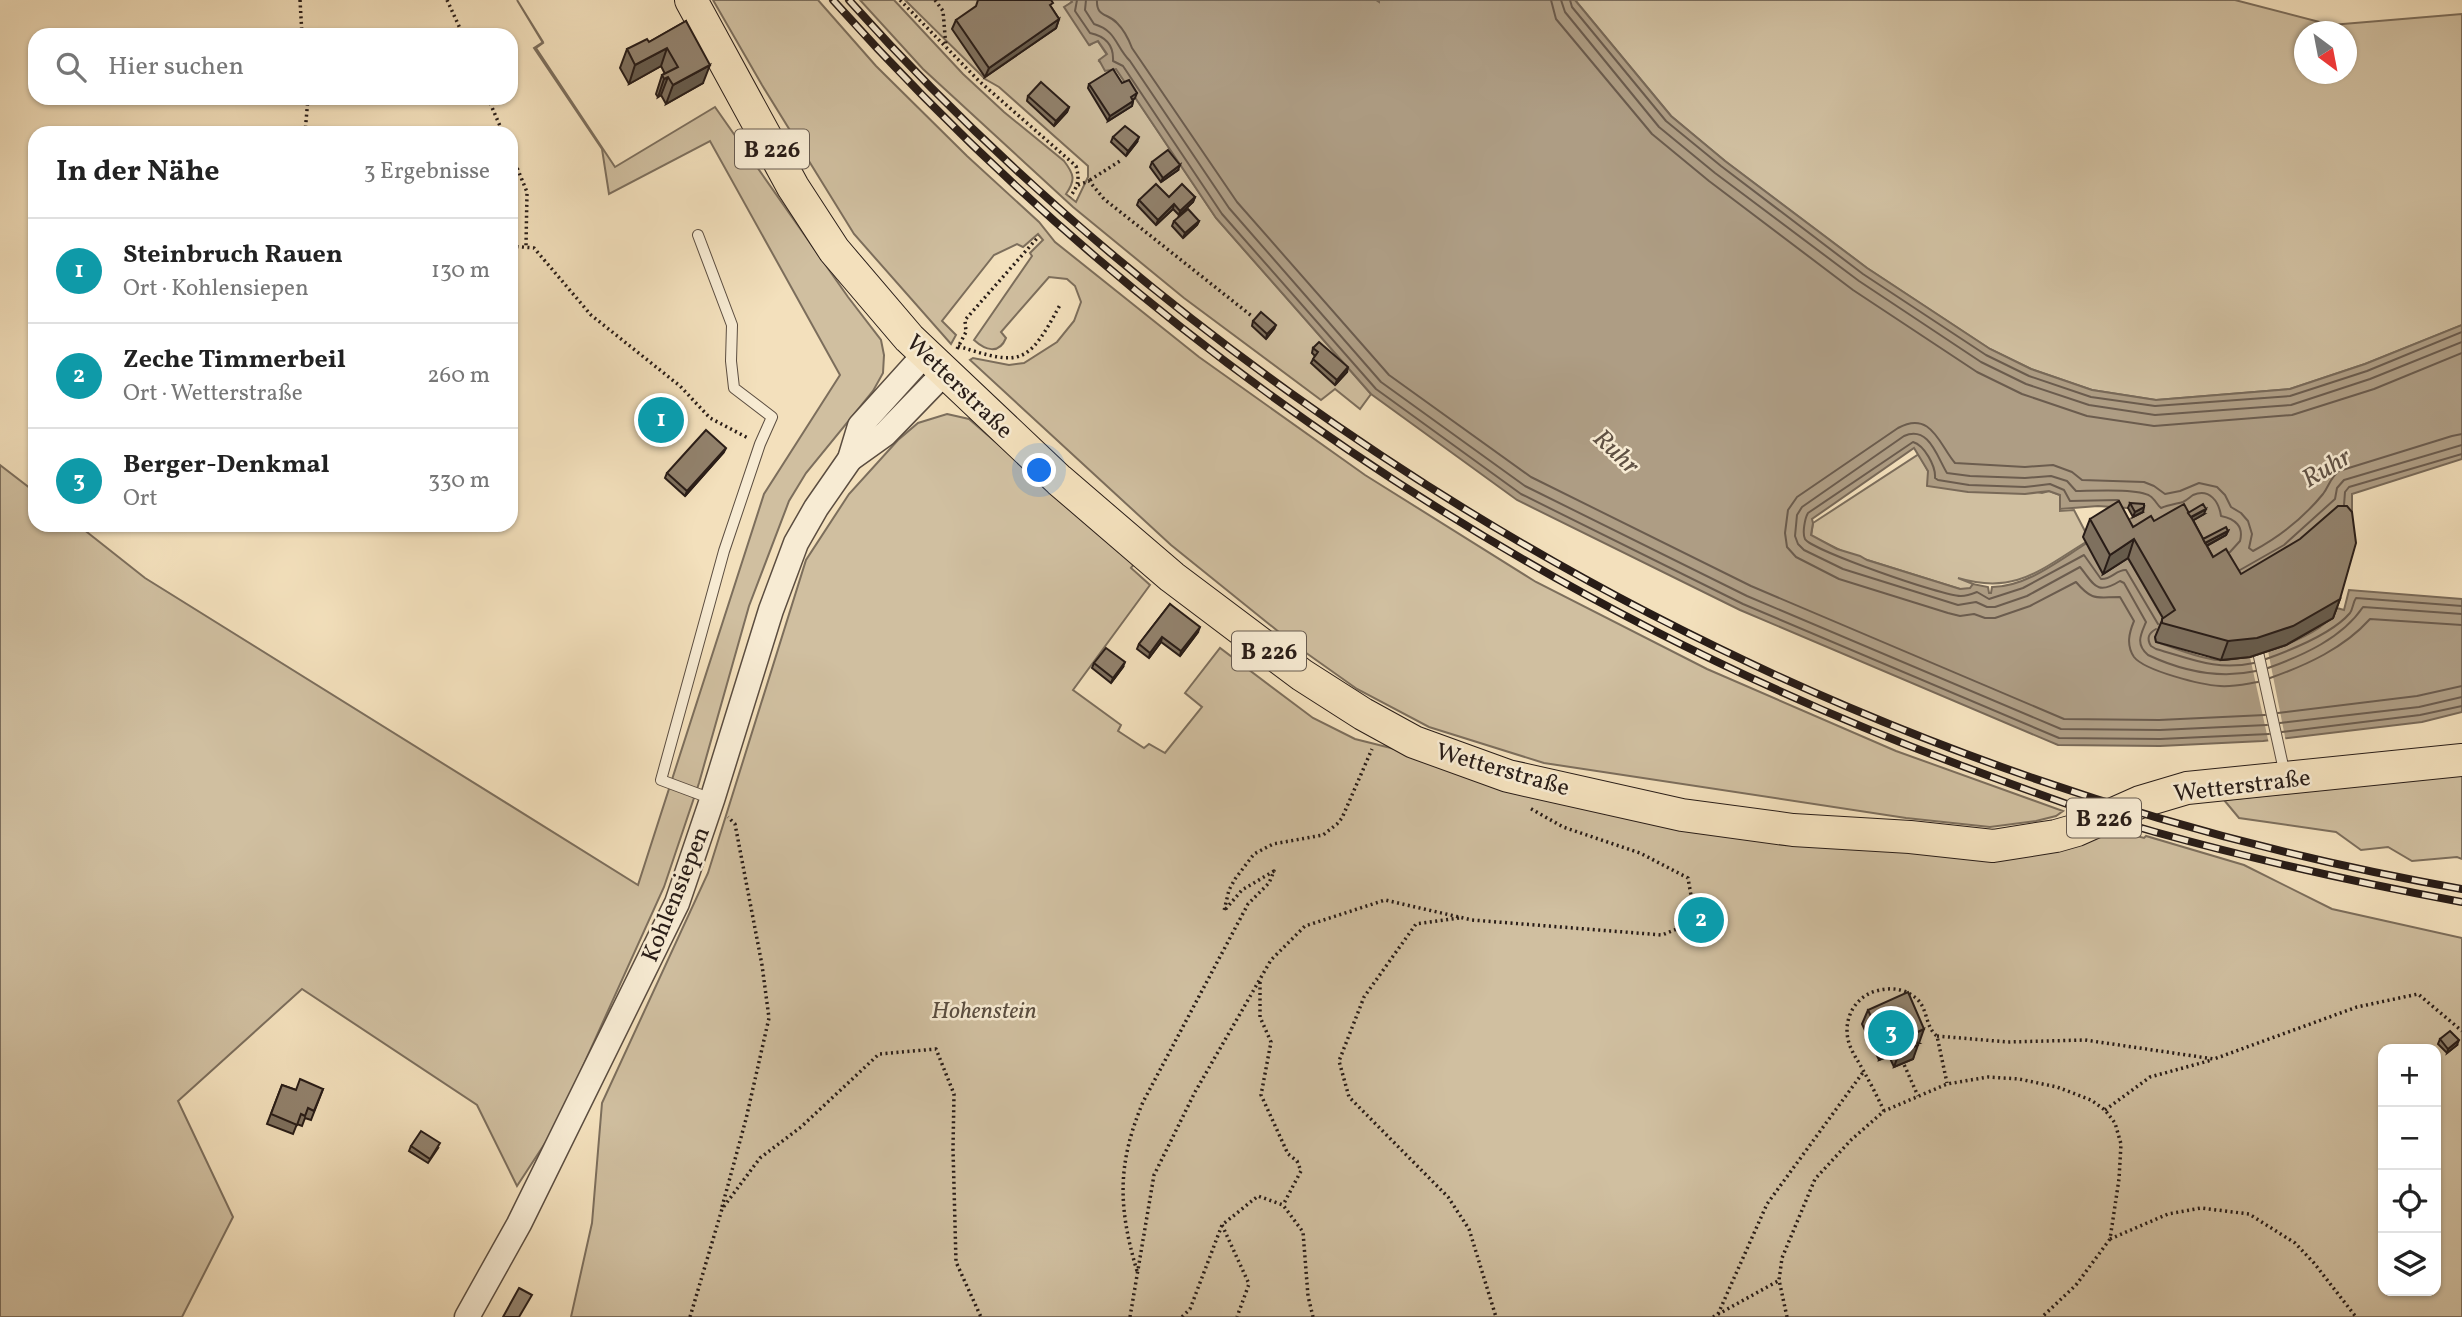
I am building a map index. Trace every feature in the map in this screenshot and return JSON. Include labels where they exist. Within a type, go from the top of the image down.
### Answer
[{"type":"main road","name":"Wetterstraße","points":[[691,0],[793,187],[834,250],[873,298],[943,358],[1059,480],[1172,577],[1303,675],[1414,742],[1508,776],[1682,815],[1793,830],[1910,837],[1993,846],[2077,830],[2140,802],[2187,788],[2462,760]]},
{"type":"street","name":"Kohlensiepen","points":[[467,1317],[519,1224],[677,902],[771,610],[796,543],[816,508],[850,459],[885,434],[943,358]]},
{"type":"lane","points":[[698,235],[732,325],[733,388],[772,417],[760,444],[724,551],[661,780],[712,800]]},
{"type":"lane","points":[[2256,642],[2286,779]]},
{"type":"path","points":[[300,0],[302,28]]},
{"type":"path","points":[[447,0],[460,28]]},
{"type":"path","points":[[900,0],[979,81],[1076,166],[1078,185],[1070,197]]},
{"type":"path","points":[[935,0],[943,10],[946,48]]},
{"type":"path","points":[[306,126],[307,105]]},
{"type":"path","points":[[491,105],[500,126]]},
{"type":"path","points":[[1078,185],[1120,161]]},
{"type":"path","points":[[518,170],[527,192],[526,246]]},
{"type":"path","points":[[1089,181],[1104,199],[1253,317]]},
{"type":"path","points":[[943,358],[966,332],[965,320],[1039,236]]},
{"type":"path","points":[[518,246],[534,248],[591,315],[680,386],[710,418],[760,444]]},
{"type":"path","points":[[943,358],[1011,359],[1024,355],[1043,336],[1060,305]]},
{"type":"path","points":[[1138,1272],[1127,1237],[1122,1192],[1133,1125],[1248,904],[1269,883],[1274,871],[1249,884],[1224,911],[1229,890],[1254,854],[1266,846],[1323,835],[1333,829],[1342,818],[1384,725]]},
{"type":"path","points":[[1130,1317],[1154,1175],[1195,1092],[1271,960],[1305,926],[1385,900],[1472,920],[1662,936],[1682,927],[1693,907],[1688,878],[1640,853],[1563,827],[1528,808],[1508,776]]},
{"type":"path","points":[[690,1317],[747,1119],[769,1018],[754,918],[735,824],[712,800]]},
{"type":"path","points":[[1464,918],[1416,924],[1364,997],[1339,1061],[1349,1097],[1448,1197],[1469,1229],[1496,1317]]},
{"type":"path","points":[[1261,978],[1261,1017],[1271,1042],[1261,1095],[1289,1154],[1297,1161],[1301,1171],[1283,1205]]},
{"type":"path","points":[[1884,1111],[1849,1044],[1847,1029],[1852,1008],[1868,993],[1887,989],[1898,989],[1917,999],[1930,1031],[1937,1036],[2008,1042],[2085,1041],[2214,1059]]},
{"type":"path","points":[[2105,1111],[2150,1077],[2214,1059],[2357,1007],[2418,994],[2462,1031]]},
{"type":"path","points":[[1937,1036],[1947,1084]]},
{"type":"path","points":[[722,1209],[760,1158],[801,1127],[878,1055],[936,1049],[954,1094],[956,1262],[981,1317]]},
{"type":"path","points":[[1898,1052],[1918,1096]]},
{"type":"path","points":[[1718,1314],[1767,1204],[1864,1072]]},
{"type":"path","points":[[1787,1317],[1779,1280],[1782,1258],[1815,1179],[1850,1140],[1884,1111],[1947,1084],[1988,1077],[2020,1079],[2068,1091],[2091,1100],[2115,1123],[2121,1144],[2110,1239],[2076,1285],[2042,1317]]},
{"type":"path","points":[[1182,1317],[1190,1309],[1222,1226],[1258,1196],[1283,1205],[1303,1231],[1308,1296],[1313,1317]]},
{"type":"path","points":[[2110,1239],[2168,1214],[2201,1208],[2249,1214],[2295,1243],[2356,1317]]},
{"type":"path","points":[[1222,1226],[1249,1284],[1237,1317]]},
{"type":"path","points":[[1713,1317],[1779,1280]]},
{"type":"green space","points":[[713,0],[818,0],[876,66],[967,156],[1039,222],[1055,242],[1199,357],[1365,475],[1536,582],[1707,669],[1896,751],[2063,811],[2056,816],[2036,821],[1990,827],[1906,818],[1544,763],[1429,727],[1357,689],[1295,645],[1171,545],[970,360],[973,358],[1009,365],[1024,363],[1057,342],[1074,321],[1081,302],[1075,286],[1067,279],[1049,277],[1001,332],[1006,338],[1000,347],[987,348],[974,340],[1032,256],[1030,253],[1043,240],[1038,234],[1023,247],[1017,244],[994,255],[942,321],[956,335],[951,344],[854,234]]},
{"type":"green space","points":[[860,0],[894,0],[963,74],[1064,161],[1072,177],[1066,194],[1076,202],[1088,177],[1088,166],[999,87],[985,79],[905,0],[1071,0],[1065,7],[1090,45],[1097,40],[1107,55],[1099,61],[1110,71],[1116,69],[1216,218],[1371,394],[1360,409],[1335,389],[1321,400],[1184,298],[1073,207],[923,69]]},
{"type":"green space","points":[[1575,0],[2235,0],[2316,21],[2294,21],[2294,84],[2357,84],[2357,23],[2462,14],[2462,325],[2365,364],[2290,389],[2156,400],[2092,390],[2031,369],[1990,349],[1867,268],[1725,161],[1671,116]]},
{"type":"green space","points":[[543,42],[536,48],[615,167],[715,107],[881,340],[883,373],[873,391],[806,473],[789,501],[749,606],[699,783],[664,887],[555,1128],[517,1186],[477,1105],[302,989],[178,1101],[233,1217],[182,1317],[0,1317],[0,465],[28,487],[28,532],[87,532],[145,578],[638,885],[764,494],[840,375],[710,141],[609,194],[602,149],[534,48]]},
{"type":"green space","name":"Hohenstein","points":[[947,414],[969,419],[1135,563],[1131,568],[1150,585],[1073,690],[1121,725],[1118,731],[1144,748],[1149,744],[1165,753],[1202,707],[1185,693],[1220,648],[1313,718],[1355,739],[1754,839],[2110,829],[2144,838],[2146,836],[2244,865],[2332,909],[2462,938],[2462,1317],[571,1317],[592,1223],[602,1103],[708,873],[806,560],[849,494],[898,440],[918,423]]},
{"type":"green space","points":[[1919,454],[1928,471],[2060,495],[2060,511],[2074,510],[2087,535],[2086,542],[2026,577],[1996,583],[1958,578],[1973,584],[1970,589],[1960,589],[1848,554],[1811,536],[1813,523]]},
{"type":"green space","points":[[2462,775],[2462,859],[2457,857],[2412,861],[2388,847],[2361,850],[2336,832],[2239,818],[2224,800]]},
{"type":"water","name":"Ruhr","points":[[1071,0],[1575,0],[1671,116],[1725,161],[1867,268],[1990,349],[2031,369],[2092,390],[2156,400],[2290,389],[2365,364],[2462,325],[2462,459],[2352,494],[2352,515],[2234,593],[2192,549],[2186,524],[2204,514],[2145,536],[2116,527],[2142,512],[2142,509],[2098,506],[2060,509],[2060,495],[2049,491],[2025,494],[1968,492],[1927,486],[1928,471],[1914,448],[1812,519],[1811,535],[1837,549],[1867,560],[1960,589],[1970,588],[1973,584],[1988,587],[1989,593],[1992,587],[2017,583],[2041,572],[2087,543],[2128,558],[2169,629],[2155,637],[2156,642],[2218,660],[2247,657],[2303,637],[2331,618],[2337,608],[2344,610],[2349,590],[2462,599],[2462,712],[2422,722],[2263,741],[2160,746],[2058,745],[1740,610],[1517,500],[1371,394],[1216,218],[1116,69],[1105,71],[1099,60],[1107,54],[1098,41],[1089,45],[1064,7],[1072,2]]},
{"type":"pier","points":[[2268,651],[2286,742],[2269,744],[2250,657]]},
{"type":"building","points":[[978,0],[1051,0],[1053,3],[1050,5],[1059,19],[989,68],[956,20],[976,6]]},
{"type":"building","points":[[686,21],[710,65],[673,85],[668,77],[664,79],[662,75],[678,67],[667,48],[635,65],[627,49],[647,39],[649,42]]},
{"type":"building","points":[[1113,69],[1122,83],[1129,80],[1137,93],[1131,97],[1133,101],[1110,116],[1089,84]]},
{"type":"building","points":[[1041,82],[1069,107],[1056,121],[1028,96]]},
{"type":"building","points":[[1125,126],[1139,137],[1128,151],[1113,137]]},
{"type":"building","points":[[1168,150],[1180,165],[1163,178],[1152,162]]},
{"type":"building","points":[[1156,184],[1169,197],[1182,184],[1195,197],[1180,211],[1174,204],[1158,220],[1139,200]]},
{"type":"building","points":[[1188,209],[1199,221],[1185,233],[1174,221]]},
{"type":"building","points":[[1261,312],[1276,325],[1267,334],[1253,321]]},
{"type":"building","points":[[1319,342],[1348,367],[1337,380],[1313,359],[1318,352],[1313,348]]},
{"type":"building","points":[[706,430],[726,448],[687,491],[667,473]]},
{"type":"building","points":[[2119,501],[2133,527],[2151,516],[2154,521],[2184,504],[2213,557],[2226,549],[2241,574],[2300,539],[2338,506],[2347,506],[2352,512],[2356,543],[2340,599],[2293,626],[2257,638],[2228,641],[2162,623],[2162,619],[2175,610],[2134,539],[2110,555],[2090,519]]},
{"type":"building","points":[[2130,503],[2144,504],[2144,507],[2135,512]]},
{"type":"building","points":[[2203,504],[2206,509],[2191,517],[2188,513]]},
{"type":"building","points":[[2226,527],[2228,531],[2205,543],[2203,539]]},
{"type":"building","points":[[1170,604],[1200,627],[1181,651],[1162,637],[1150,653],[1139,644]]},
{"type":"building","points":[[1106,648],[1125,662],[1113,678],[1094,663]]},
{"type":"building","points":[[1908,992],[1924,1029],[1913,1034],[1918,1045],[1899,1053],[1894,1042],[1884,1046],[1868,1010]]},
{"type":"building","points":[[2450,1031],[2459,1040],[2448,1049],[2440,1039]]},
{"type":"building","points":[[300,1079],[323,1089],[314,1111],[308,1108],[305,1116],[301,1114],[297,1125],[271,1114],[282,1085],[296,1090]]},
{"type":"building","points":[[421,1131],[440,1143],[430,1159],[411,1146]]},
{"type":"building","points":[[519,1288],[532,1295],[519,1317],[503,1317]]},
{"type":"railway","points":[[833,0],[951,124],[1077,241],[1210,349],[1349,450],[1493,542],[1643,625],[1798,699],[1957,764],[2155,832],[2346,879],[2462,902]]},
{"type":"railway","points":[[849,0],[899,55],[1005,159],[1116,258],[1174,305],[1292,394],[1425,484],[1563,567],[1704,641],[1849,708],[1998,766],[2150,815],[2304,856],[2462,889]]},
{"type":"place","name":"Steinbruch Rauen","points":[[661,420]]},
{"type":"place","name":"Zeche Timmerbeil","points":[[1701,920]]},
{"type":"place","name":"Berger-Denkmal","points":[[1891,1033]]}]
